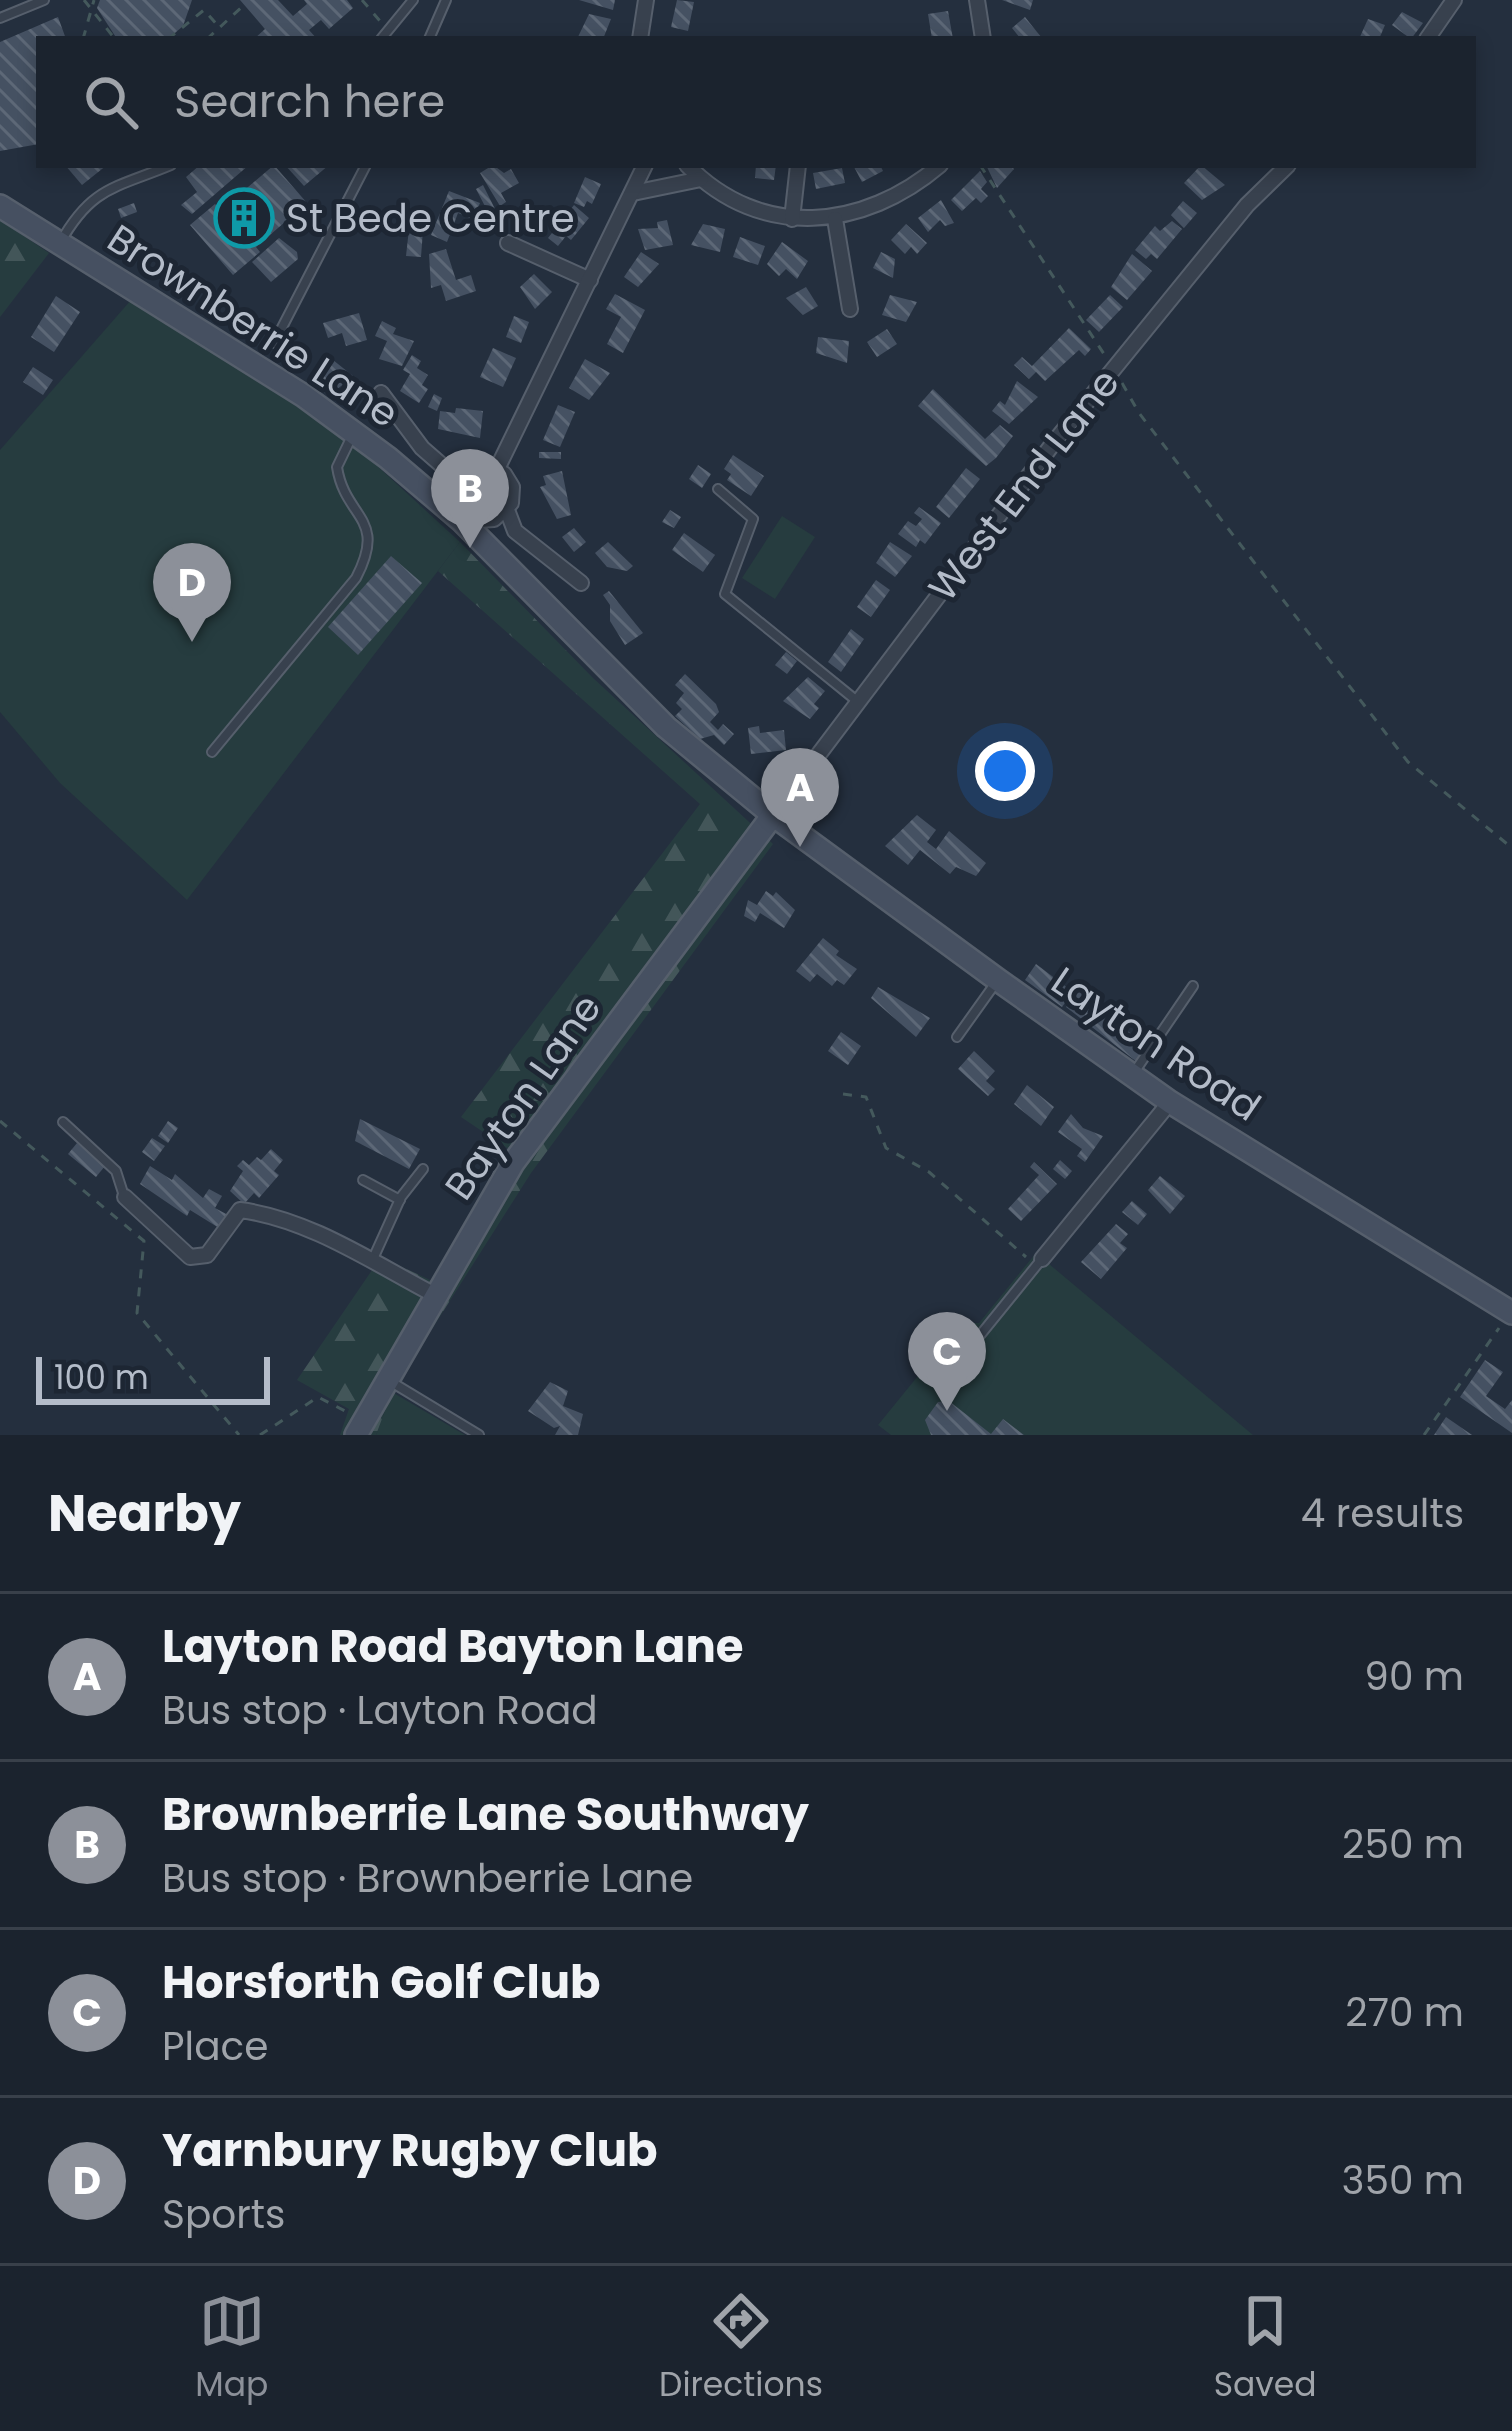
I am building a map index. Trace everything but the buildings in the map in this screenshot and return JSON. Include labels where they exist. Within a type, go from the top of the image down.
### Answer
[{"type":"street","points":[[640,36],[646,0]]},
{"type":"street","points":[[977,0],[983,36]]},
{"type":"street","points":[[1428,36],[1454,0]]},
{"type":"street","points":[[497,469],[644,168]]},
{"type":"street","points":[[690,168],[744,205],[792,219],[836,219],[892,200],[936,168]]},
{"type":"street","points":[[792,219],[798,168]]},
{"type":"street","name":"West End Lane","points":[[773,815],[1114,369],[1247,205],[1285,168]]},
{"type":"street","points":[[633,193],[701,179]]},
{"type":"street","name":"Brownberrie Lane","points":[[0,206],[354,433],[462,521],[666,727],[773,815]]},
{"type":"street","points":[[836,219],[850,309]]},
{"type":"street","points":[[508,243],[590,280]]},
{"type":"street","points":[[381,393],[422,448],[461,482],[462,521],[494,519],[507,510]]},
{"type":"street","points":[[461,482],[481,467],[497,469],[512,488],[507,510],[515,531],[581,583]]},
{"type":"street","name":"Layton Road","points":[[773,815],[1170,1102],[1511,1313]]},
{"type":"street","name":"Bayton Lane","points":[[359,1427],[513,1163],[773,815]]},
{"type":"street","points":[[1039,1262],[1170,1102]]},
{"type":"street","points":[[125,1197],[177,1250],[196,1259],[207,1255],[240,1210],[291,1220],[434,1294]]},
{"type":"lane","points":[[0,18],[44,0]]},
{"type":"lane","points":[[385,36],[413,0]]},
{"type":"lane","points":[[430,36],[446,0]]},
{"type":"lane","points":[[60,243],[92,198],[119,181],[161,168]]},
{"type":"lane","points":[[274,343],[364,168]]},
{"type":"lane","points":[[212,752],[356,578],[367,556],[365,518],[345,491],[337,467],[354,433]]},
{"type":"lane","points":[[718,489],[753,519],[726,578],[729,600],[859,702]]},
{"type":"lane","points":[[957,1036],[998,980]]},
{"type":"lane","points":[[1132,1076],[1193,986]]},
{"type":"lane","points":[[63,1122],[116,1171],[125,1197]]},
{"type":"lane","points":[[372,1262],[400,1200],[423,1169]]},
{"type":"lane","points":[[363,1180],[400,1200]]},
{"type":"lane","points":[[977,1339],[1039,1262]]},
{"type":"lane","points":[[385,1378],[479,1435]]},
{"type":"path","points":[[84,0],[113,36]]},
{"type":"path","points":[[83,36],[94,0]]},
{"type":"path","points":[[362,0],[385,36]]},
{"type":"path","points":[[210,36],[244,5]]},
{"type":"path","points":[[172,36],[204,10],[219,27]]},
{"type":"path","points":[[982,168],[1139,413],[1408,762],[1512,848]]},
{"type":"path","points":[[843,1094],[866,1097],[886,1148],[929,1172],[1039,1262]]},
{"type":"path","points":[[0,1121],[145,1241],[137,1313],[239,1435]]},
{"type":"path","points":[[1424,1435],[1511,1313]]},
{"type":"path","points":[[260,1435],[318,1397],[359,1427]]},
{"type":"green space","points":[[0,220],[49,253],[0,317]]},
{"type":"green space","points":[[131,300],[349,440],[460,542],[187,900],[60,783],[0,712],[0,450]]},
{"type":"green space","points":[[484,477],[496,482],[501,494],[496,506],[484,511],[472,506],[467,494],[472,482]]},
{"type":"green space","points":[[782,516],[815,537],[775,599],[742,578]]},
{"type":"green space","points":[[460,542],[593,678],[773,844],[531,1173],[392,1392],[376,1435],[340,1435],[349,1409],[297,1380],[381,1257],[432,1281],[513,1152],[461,1117],[700,804],[438,571]]},
{"type":"green space","points":[[1036,1253],[1253,1435],[891,1435],[878,1425],[961,1323],[979,1323]]},
{"type":"green space","points":[[392,1392],[465,1435],[376,1435]]},
{"type":"place","name":"St Bede Centre","points":[[244,218]]},
{"type":"place","name":"Brownberrie Lane Southway","points":[[470,548]]},
{"type":"place","name":"Yarnbury Rugby Club","points":[[192,642]]},
{"type":"place","name":"Layton Road Bayton Lane","points":[[800,847]]},
{"type":"place","name":"Horsforth Golf Club","points":[[947,1411]]}]
